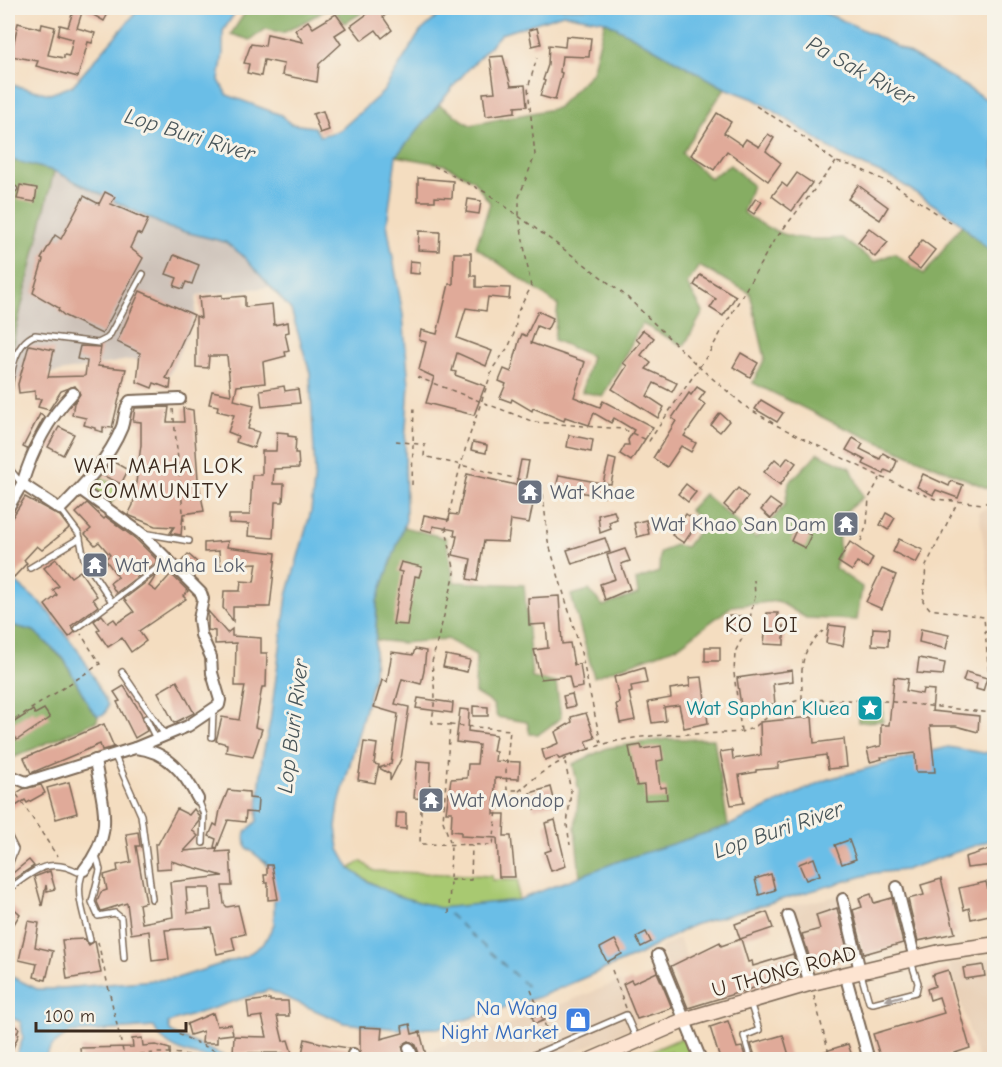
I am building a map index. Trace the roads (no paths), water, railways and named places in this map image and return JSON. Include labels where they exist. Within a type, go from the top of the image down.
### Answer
[{"type":"main road","name":"U THONG ROAD","points":[[592,1059],[685,1020],[810,983],[913,959],[994,945]]},
{"type":"street","points":[[8,508],[22,484],[34,447],[56,410],[73,393]]},
{"type":"street","points":[[22,484],[60,509],[81,490],[122,427],[130,400],[176,399]]},
{"type":"street","points":[[8,777],[26,782],[135,748],[213,712],[220,700],[212,673],[211,657],[201,635],[199,619],[203,599],[201,593],[141,533],[81,490]]},
{"type":"street","points":[[135,748],[151,749],[164,756],[183,774],[198,799]]},
{"type":"street","points":[[84,870],[96,855],[104,839],[105,823],[95,760]]},
{"type":"street","points":[[897,887],[913,959]]},
{"type":"street","points":[[843,899],[868,1059]]},
{"type":"street","points":[[788,916],[810,983]]},
{"type":"street","points":[[658,955],[701,1059]]},
{"type":"street","points":[[409,1048],[414,1059]]},
{"type":"lane","points":[[8,402],[10,381],[20,344],[35,335],[98,343],[104,341],[108,338],[143,274]]},
{"type":"lane","points":[[8,467],[22,484]]},
{"type":"lane","points":[[60,509],[79,534],[84,559],[112,602]]},
{"type":"lane","points":[[141,533],[187,541]]},
{"type":"lane","points":[[30,568],[80,538]]},
{"type":"lane","points":[[77,628],[168,560]]},
{"type":"lane","points":[[122,672],[161,737]]},
{"type":"lane","points":[[212,737],[213,712]]},
{"type":"lane","points":[[147,718],[161,737]]},
{"type":"lane","points":[[114,754],[141,814],[152,899]]},
{"type":"lane","points":[[198,799],[204,815],[203,843]]},
{"type":"lane","points":[[8,835],[15,849],[8,867]]},
{"type":"lane","points":[[96,855],[100,870],[92,896],[94,908],[98,916],[115,913],[121,918],[124,958]]},
{"type":"lane","points":[[8,890],[30,874],[49,865],[63,864],[78,872],[84,870]]},
{"type":"lane","points":[[84,870],[79,879],[79,890],[90,940]]},
{"type":"lane","points":[[853,973],[869,1002],[873,1003],[916,992],[918,982],[913,959]]},
{"type":"lane","points":[[749,1001],[759,1030],[744,1036],[751,1059]]},
{"type":"lane","points":[[522,1059],[626,1015],[637,1040]]},
{"type":"water","points":[[140,8],[238,8],[223,31],[223,54],[219,80],[227,95],[281,115],[291,124],[314,127],[320,136],[339,131],[383,92],[420,32],[447,8],[812,8],[883,39],[994,104],[994,255],[957,220],[896,180],[842,156],[754,99],[725,88],[605,21],[563,14],[501,34],[463,75],[396,156],[387,224],[403,315],[409,385],[405,442],[406,520],[377,601],[374,676],[339,804],[336,827],[339,849],[350,869],[395,895],[440,908],[518,900],[619,861],[728,826],[828,779],[948,747],[984,753],[994,751],[994,839],[905,870],[874,873],[693,925],[638,955],[539,997],[438,1028],[398,1029],[344,1023],[269,990],[168,1023],[170,1031],[176,1035],[231,1059],[198,1056],[177,1049],[167,1043],[154,1027],[69,1033],[52,1046],[44,1059],[15,1059],[23,1038],[21,1022],[8,1016],[8,975],[37,989],[177,978],[246,956],[264,943],[274,924],[274,888],[266,863],[246,847],[245,833],[257,821],[262,759],[270,722],[287,596],[311,511],[315,472],[310,373],[291,310],[242,255],[225,242],[169,228],[54,171],[8,159],[8,84],[50,94],[72,86]]},
{"type":"water","points":[[8,576],[44,606],[82,656],[108,705],[105,714],[98,716],[91,709],[64,659],[34,631],[15,626],[8,619]]},
{"type":"place","name":"Wat Khae","points":[[530,492]]},
{"type":"place","name":"Wat Khao San Dam","points":[[846,524]]},
{"type":"place","name":"Wat Maha Lok","points":[[95,565]]},
{"type":"place","name":"Wat Saphan Kluea","points":[[870,708]]},
{"type":"place","name":"Wat Mondop","points":[[431,800]]},
{"type":"place","name":"Na Wang Night Market","points":[[578,1020]]},
{"type":"district","name":"WAT MAHA LOK COMMUNITY","points":[[159,478]]},
{"type":"district","name":"KO LOI","points":[[762,624]]},
{"type":"water label","name":"Pa Sak River","points":[[861,70]]},
{"type":"water label","name":"Lop Buri River","points":[[190,134]]},
{"type":"water label","name":"Lop Buri River","points":[[292,726]]},
{"type":"water label","name":"Lop Buri River","points":[[778,829]]}]
